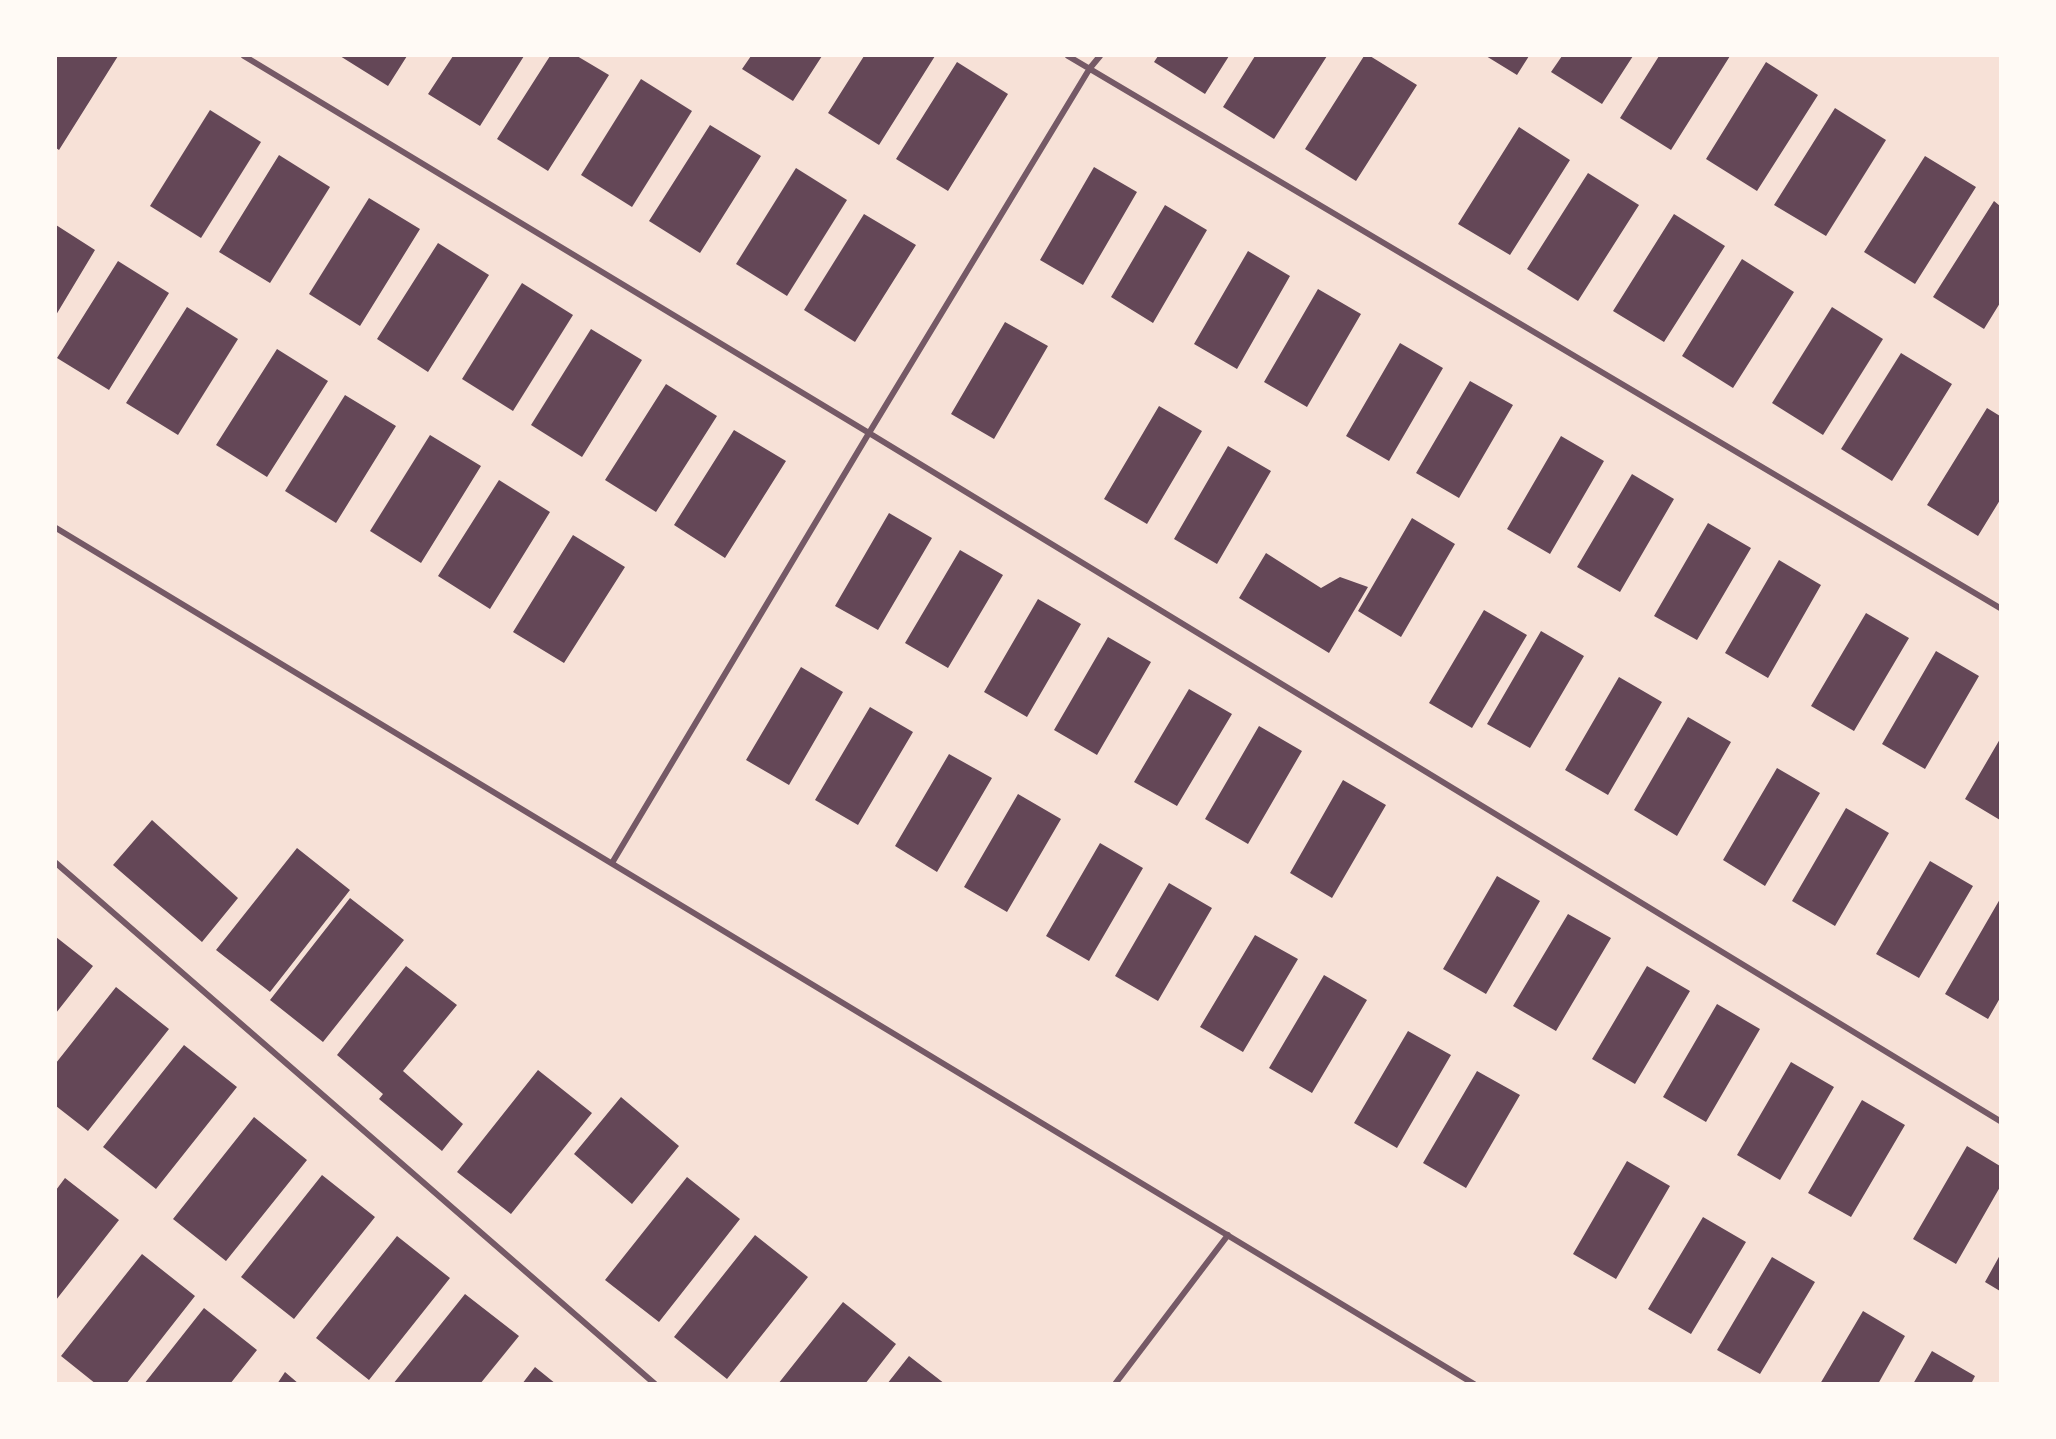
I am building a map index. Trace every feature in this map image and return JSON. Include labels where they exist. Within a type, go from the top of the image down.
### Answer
[{"type":"street","points":[[244,56],[2001,1121]]},
{"type":"street","points":[[1068,56],[2001,608]]},
{"type":"street","points":[[612,863],[869,433],[1090,68],[1100,56]]},
{"type":"street","points":[[56,528],[1474,1383]]},
{"type":"street","points":[[56,863],[655,1383]]},
{"type":"street","points":[[1115,1383],[1228,1235]]},
{"type":"building","points":[[56,56],[118,56],[59,150],[56,148]]},
{"type":"building","points":[[340,56],[407,56],[388,86]]},
{"type":"building","points":[[453,56],[524,56],[480,126],[428,94]]},
{"type":"building","points":[[550,56],[577,56],[609,75],[548,171],[497,139]]},
{"type":"building","points":[[751,56],[822,56],[793,101],[742,69]]},
{"type":"building","points":[[864,56],[935,56],[879,145],[828,113]]},
{"type":"building","points":[[1158,56],[1229,56],[1205,94],[1154,62]]},
{"type":"building","points":[[1255,56],[1327,56],[1274,139],[1223,107]]},
{"type":"building","points":[[1364,56],[1370,56],[1417,85],[1356,181],[1305,149]]},
{"type":"building","points":[[1486,56],[1529,56],[1517,75]]},
{"type":"building","points":[[1562,56],[1633,56],[1602,104],[1551,72]]},
{"type":"building","points":[[1659,56],[1730,56],[1671,150],[1620,118]]},
{"type":"building","points":[[957,62],[1008,94],[948,191],[896,159]]},
{"type":"building","points":[[1766,62],[1818,95],[1757,191],[1706,159]]},
{"type":"building","points":[[641,79],[692,111],[632,207],[581,175]]},
{"type":"building","points":[[1835,108],[1886,140],[1826,236],[1774,205]]},
{"type":"building","points":[[210,110],[261,142],[201,238],[150,206]]},
{"type":"building","points":[[710,125],[761,156],[700,253],[649,221]]},
{"type":"building","points":[[1519,127],[1570,160],[1510,255],[1458,224]]},
{"type":"building","points":[[279,155],[330,187],[270,283],[219,252]]},
{"type":"building","points":[[1925,156],[1976,187],[1915,284],[1864,252]]},
{"type":"building","points":[[1094,167],[1137,192],[1083,285],[1040,260]]},
{"type":"building","points":[[796,168],[847,200],[787,296],[736,264]]},
{"type":"building","points":[[1588,173],[1639,205],[1578,301],[1527,269]]},
{"type":"building","points":[[369,198],[420,229],[360,326],[309,294]]},
{"type":"building","points":[[1994,201],[2000,206],[2000,303],[1984,329],[1933,297]]},
{"type":"building","points":[[1165,205],[1207,230],[1153,323],[1111,297]]},
{"type":"building","points":[[864,214],[916,245],[855,342],[804,310]]},
{"type":"building","points":[[1674,214],[1725,246],[1664,342],[1613,311]]},
{"type":"building","points":[[56,225],[95,250],[56,315]]},
{"type":"building","points":[[438,243],[489,275],[428,372],[377,339]]},
{"type":"building","points":[[1248,251],[1290,276],[1237,369],[1194,344]]},
{"type":"building","points":[[1742,259],[1794,292],[1733,388],[1682,356]]},
{"type":"building","points":[[118,261],[169,293],[109,390],[57,358]]},
{"type":"building","points":[[522,283],[573,315],[513,411],[462,379]]},
{"type":"building","points":[[1318,289],[1361,314],[1307,407],[1264,382]]},
{"type":"building","points":[[187,307],[238,339],[178,435],[126,403]]},
{"type":"building","points":[[1832,307],[1883,339],[1823,435],[1772,403]]},
{"type":"building","points":[[1005,322],[1048,346],[994,439],[951,414]]},
{"type":"building","points":[[591,329],[642,360],[582,457],[531,425]]},
{"type":"building","points":[[1400,343],[1443,368],[1389,461],[1346,436]]},
{"type":"building","points":[[277,349],[328,381],[267,477],[216,445]]},
{"type":"building","points":[[1901,353],[1952,384],[1892,481],[1841,449]]},
{"type":"building","points":[[1470,381],[1513,405],[1459,498],[1416,473]]},
{"type":"building","points":[[666,384],[717,416],[656,512],[605,480]]},
{"type":"building","points":[[345,395],[396,426],[336,523],[285,491]]},
{"type":"building","points":[[1159,406],[1202,431],[1147,524],[1104,499]]},
{"type":"building","points":[[1987,408],[2000,416],[2000,500],[1978,536],[1927,505]]},
{"type":"building","points":[[734,430],[786,461],[725,558],[674,525]]},
{"type":"building","points":[[430,435],[481,466],[421,563],[370,531]]},
{"type":"building","points":[[1561,436],[1604,461],[1550,554],[1507,529]]},
{"type":"building","points":[[1228,446],[1271,471],[1217,564],[1174,539]]},
{"type":"building","points":[[1632,474],[1674,499],[1620,592],[1577,567]]},
{"type":"building","points":[[499,480],[550,512],[490,609],[438,576]]},
{"type":"building","points":[[889,513],[932,538],[878,630],[835,606]]},
{"type":"building","points":[[1412,518],[1455,544],[1401,637],[1358,611]]},
{"type":"building","points":[[1708,523],[1751,548],[1697,640],[1654,616]]},
{"type":"building","points":[[573,535],[625,567],[564,663],[513,632]]},
{"type":"building","points":[[960,550],[1003,575],[948,668],[905,643]]},
{"type":"building","points":[[1266,553],[1321,588],[1340,577],[1368,587],[1329,653],[1239,598]]},
{"type":"building","points":[[1779,560],[1821,585],[1768,678],[1725,653]]},
{"type":"building","points":[[1038,599],[1081,624],[1027,717],[984,692]]},
{"type":"building","points":[[1484,610],[1527,635],[1472,728],[1429,703]]},
{"type":"building","points":[[1866,613],[1909,638],[1854,731],[1811,706]]},
{"type":"building","points":[[1541,631],[1584,656],[1530,748],[1487,724]]},
{"type":"building","points":[[1108,637],[1151,662],[1097,755],[1054,730]]},
{"type":"building","points":[[1936,651],[1979,676],[1925,769],[1882,744]]},
{"type":"building","points":[[801,667],[843,692],[789,785],[746,760]]},
{"type":"building","points":[[1619,677],[1662,702],[1608,795],[1565,770]]},
{"type":"building","points":[[1189,689],[1232,714],[1177,806],[1134,782]]},
{"type":"building","points":[[870,707],[913,732],[858,825],[815,800]]},
{"type":"building","points":[[1688,717],[1731,742],[1677,836],[1634,810]]},
{"type":"building","points":[[1259,726],[1302,751],[1248,844],[1205,819]]},
{"type":"building","points":[[2000,739],[2000,820],[1965,799]]},
{"type":"building","points":[[949,754],[992,778],[937,872],[895,846]]},
{"type":"building","points":[[1777,768],[1820,793],[1765,886],[1723,860]]},
{"type":"building","points":[[1343,780],[1386,805],[1332,898],[1290,873]]},
{"type":"building","points":[[1018,794],[1061,819],[1007,912],[964,887]]},
{"type":"building","points":[[1846,808],[1889,833],[1835,926],[1792,901]]},
{"type":"building","points":[[152,820],[238,898],[202,942],[113,865]]},
{"type":"building","points":[[1100,843],[1143,868],[1089,961],[1046,936]]},
{"type":"building","points":[[297,848],[350,890],[270,992],[216,950]]},
{"type":"building","points":[[1930,861],[1973,886],[1919,978],[1876,954]]},
{"type":"building","points":[[1497,876],[1540,901],[1486,994],[1443,969]]},
{"type":"building","points":[[1169,883],[1212,908],[1158,1001],[1115,976]]},
{"type":"building","points":[[350,898],[404,940],[323,1042],[270,1000]]},
{"type":"building","points":[[2000,899],[2000,998],[1988,1019],[1945,994]]},
{"type":"building","points":[[1568,914],[1611,938],[1556,1031],[1513,1006]]},
{"type":"building","points":[[1255,935],[1298,959],[1243,1052],[1200,1027]]},
{"type":"building","points":[[56,937],[93,966],[56,1013]]},
{"type":"building","points":[[406,966],[457,1005],[403,1071],[463,1124],[442,1151],[379,1099],[383,1094],[337,1055]]},
{"type":"building","points":[[1647,966],[1690,991],[1635,1084],[1592,1059]]},
{"type":"building","points":[[1324,975],[1367,1000],[1312,1093],[1269,1068]]},
{"type":"building","points":[[116,987],[169,1029],[88,1131],[56,1106],[56,1063]]},
{"type":"building","points":[[1717,1004],[1760,1029],[1706,1122],[1663,1097]]},
{"type":"building","points":[[1408,1031],[1451,1055],[1397,1148],[1354,1123]]},
{"type":"building","points":[[184,1045],[237,1087],[156,1189],[103,1147]]},
{"type":"building","points":[[1791,1062],[1834,1087],[1780,1180],[1737,1155]]},
{"type":"building","points":[[538,1070],[592,1113],[511,1214],[457,1172]]},
{"type":"building","points":[[1477,1071],[1520,1095],[1466,1188],[1423,1163]]},
{"type":"building","points":[[621,1097],[679,1146],[632,1204],[574,1154]]},
{"type":"building","points":[[1862,1100],[1905,1125],[1851,1217],[1808,1193]]},
{"type":"building","points":[[254,1117],[307,1160],[226,1261],[173,1219]]},
{"type":"building","points":[[1967,1146],[2000,1166],[2000,1187],[1956,1264],[1913,1239]]},
{"type":"building","points":[[1627,1161],[1670,1186],[1616,1279],[1573,1254]]},
{"type":"building","points":[[322,1175],[375,1217],[294,1319],[241,1277]]},
{"type":"building","points":[[687,1177],[740,1219],[659,1322],[605,1280]]},
{"type":"building","points":[[65,1178],[119,1220],[56,1300],[56,1190]]},
{"type":"building","points":[[1703,1217],[1746,1242],[1691,1334],[1648,1309]]},
{"type":"building","points":[[755,1235],[808,1277],[727,1379],[674,1337]]},
{"type":"building","points":[[397,1236],[450,1278],[369,1380],[316,1338]]},
{"type":"building","points":[[142,1254],[195,1296],[126,1384],[96,1384],[61,1356]]},
{"type":"building","points":[[2000,1255],[2000,1291],[1985,1282]]},
{"type":"building","points":[[1772,1257],[1815,1282],[1760,1374],[1717,1350]]},
{"type":"building","points":[[465,1294],[519,1336],[480,1384],[393,1384]]},
{"type":"building","points":[[843,1302],[896,1344],[865,1384],[778,1384]]},
{"type":"building","points":[[204,1308],[257,1350],[230,1384],[144,1384]]},
{"type":"building","points":[[1863,1311],[1905,1336],[1878,1384],[1820,1384]]},
{"type":"building","points":[[1932,1351],[1975,1376],[1971,1384],[1913,1384]]},
{"type":"building","points":[[909,1356],[945,1384],[887,1384]]},
{"type":"building","points":[[535,1367],[556,1384],[522,1384]]},
{"type":"building","points":[[285,1372],[299,1384],[277,1384]]}]
